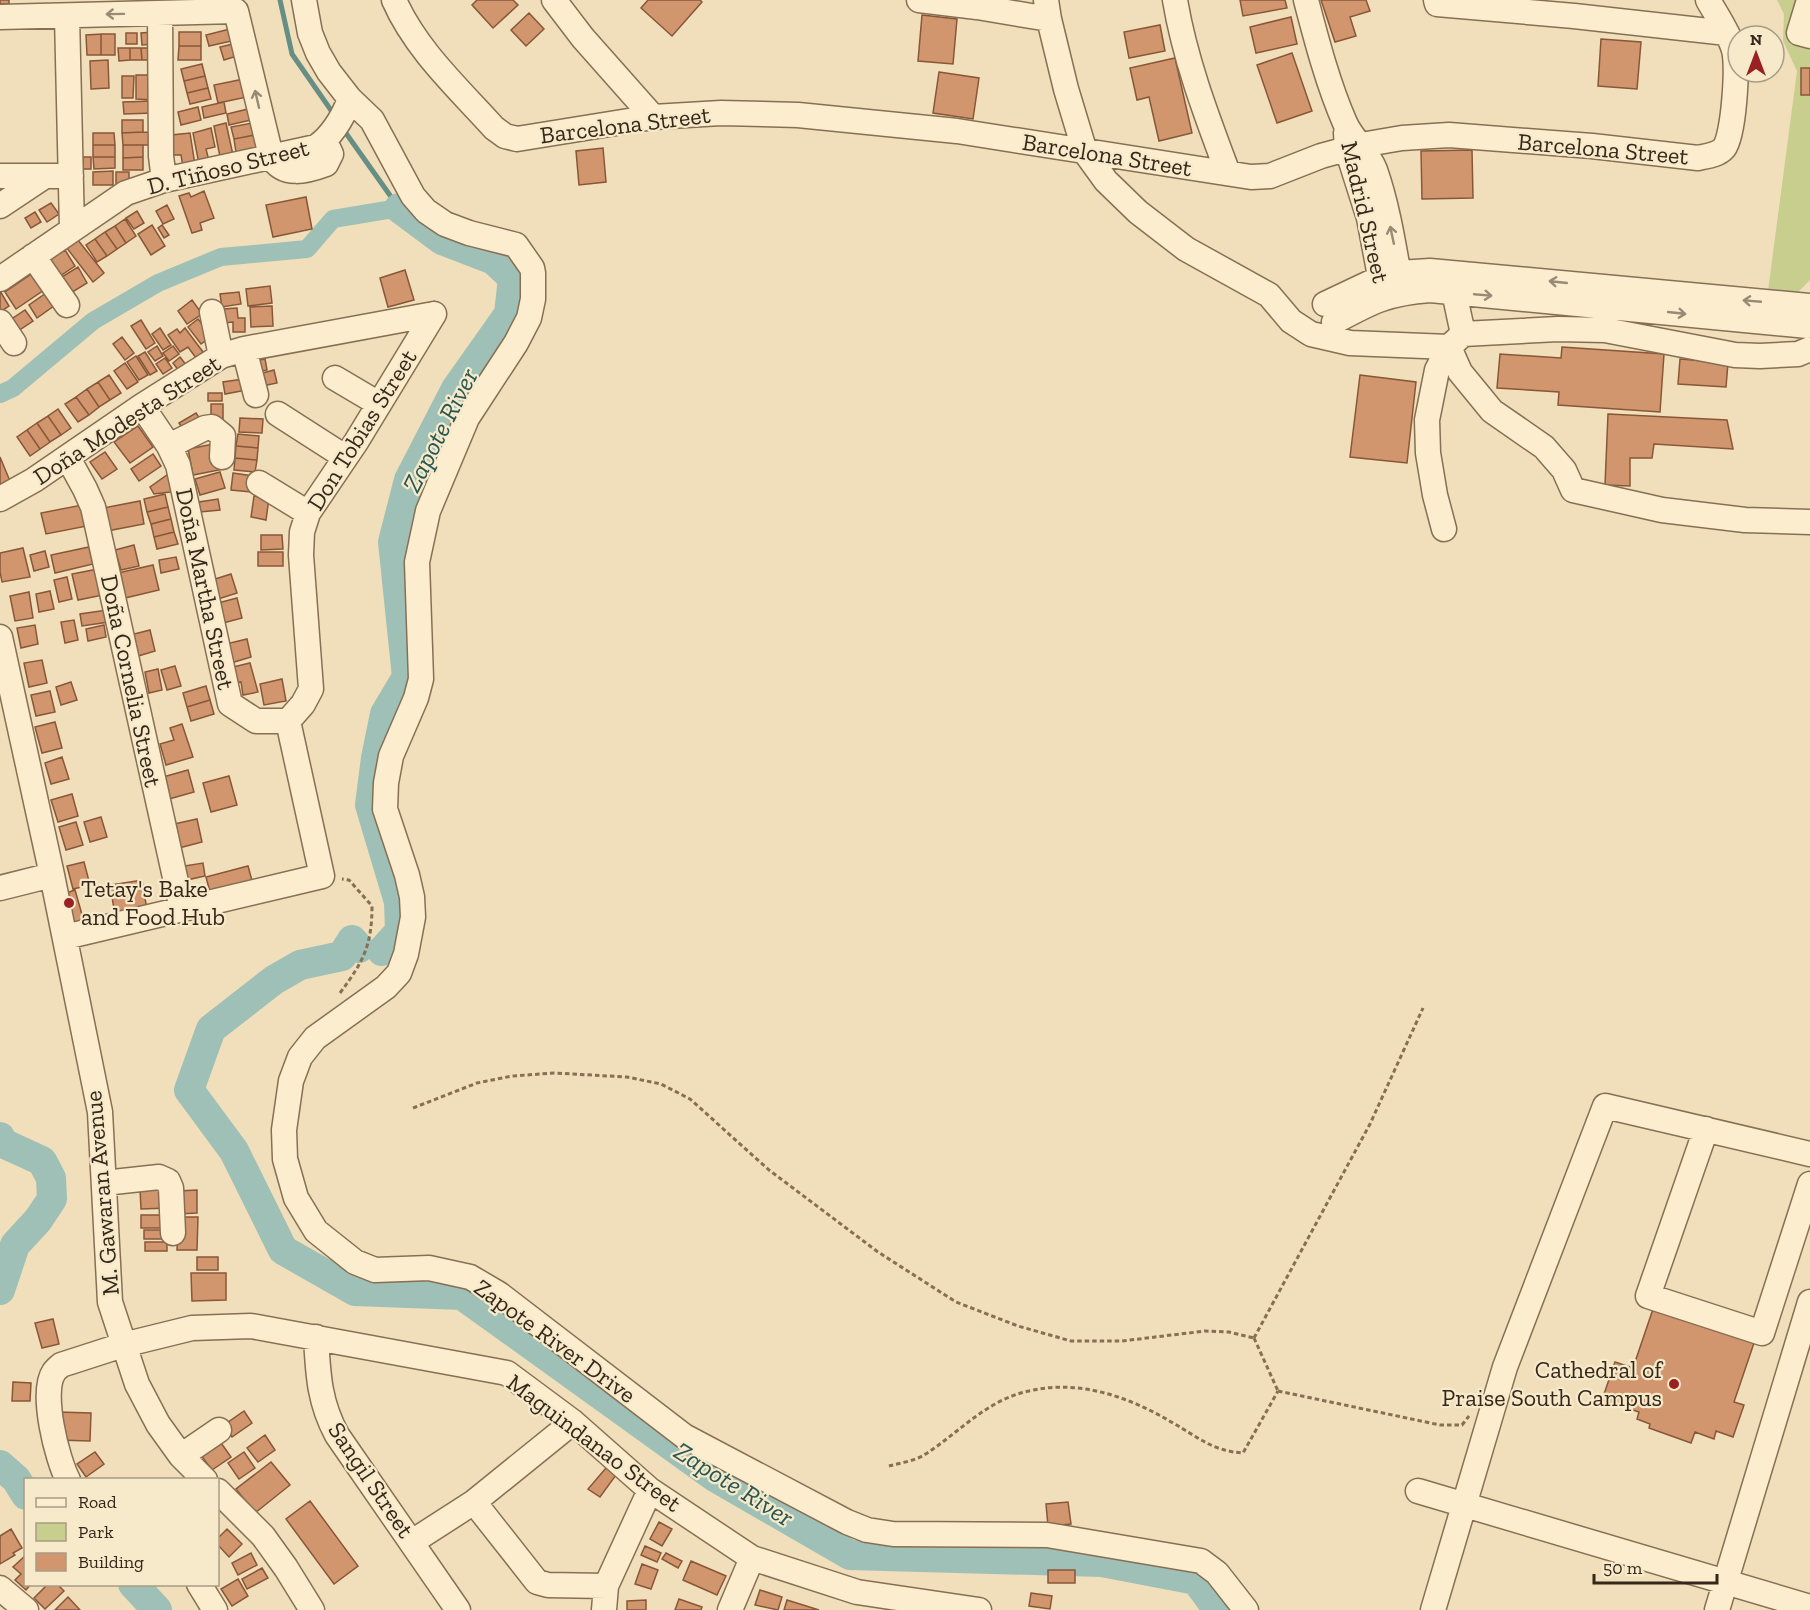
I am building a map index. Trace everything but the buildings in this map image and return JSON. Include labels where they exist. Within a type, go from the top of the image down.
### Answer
[{"type":"street","name":"Zapote River Drive","points":[[304,0],[310,33],[318,53],[348,105],[372,120],[414,196],[426,211],[445,224],[469,233],[516,245],[532,268],[533,299],[529,318],[516,343],[467,418],[428,511],[417,562],[421,679],[416,698],[391,756],[386,783],[385,809],[412,897],[413,917],[406,954],[399,973],[386,987],[315,1038],[300,1057],[291,1081],[284,1130],[285,1159],[296,1198],[316,1231],[355,1262],[375,1270],[429,1268],[470,1278],[499,1294],[684,1436],[848,1522],[867,1530],[893,1534],[1047,1535],[1201,1561],[1217,1573],[1246,1610]]},
{"type":"street","name":"Barcelona Street","points":[[394,0],[413,35],[434,62],[494,128],[505,136],[517,139],[653,117],[721,113],[798,115],[957,131],[1251,177],[1270,176],[1321,156],[1352,140],[1449,135],[1592,146],[1698,158],[1713,155],[1724,148],[1729,137],[1735,84]]},
{"type":"street","points":[[554,0],[583,38],[653,117]]},
{"type":"street","points":[[920,0],[977,7],[1048,10],[1066,89],[1085,152],[1106,181],[1138,213],[1186,249],[1269,295],[1291,321],[1311,334],[1350,344],[1456,340],[1558,329],[1605,330],[1735,355],[1788,354],[1810,325]]},
{"type":"street","points":[[1175,0],[1192,70],[1228,173]]},
{"type":"street","name":"Madrid Street","points":[[1306,0],[1329,79],[1352,140],[1374,168],[1387,213],[1391,285]]},
{"type":"street","points":[[1436,0],[1437,4],[1571,8],[1726,33]]},
{"type":"street","name":"Barcelona Street","points":[[1708,0],[1726,31]]},
{"type":"street","points":[[1809,0],[1799,33],[1810,36]]},
{"type":"street","points":[[0,17],[236,11],[271,156]]},
{"type":"street","points":[[160,13],[161,156],[164,180]]},
{"type":"street","points":[[68,16],[72,229]]},
{"type":"street","name":"D. Tiñoso Street","points":[[1,275],[126,193],[164,180],[316,147],[328,137],[348,105]]},
{"type":"street","points":[[0,176],[71,176]]},
{"type":"street","points":[[0,206],[45,176]]},
{"type":"street","points":[[33,256],[67,305]]},
{"type":"street","points":[[1330,313],[1391,285],[1430,271],[1471,274],[1810,325]]},
{"type":"street","points":[[1391,285],[1810,325]]},
{"type":"street","points":[[1454,292],[1460,372],[1492,411],[1544,447],[1564,470],[1573,490],[1662,510],[1744,520],[1810,522]]},
{"type":"street","points":[[212,312],[221,356]]},
{"type":"street","name":"Doña Modesta Street","points":[[0,499],[68,458],[142,406],[221,356],[244,349],[434,314]]},
{"type":"street","name":"Don Tobias Street","points":[[288,721],[303,704],[311,689],[301,555],[302,532],[308,513],[434,314]]},
{"type":"street","points":[[0,322],[14,343]]},
{"type":"street","points":[[1444,529],[1434,495],[1428,453],[1427,420],[1437,370],[1456,340]]},
{"type":"street","points":[[244,349],[256,395]]},
{"type":"street","points":[[335,378],[379,404]]},
{"type":"street","name":"Doña Martha Street","points":[[142,406],[169,446],[178,465],[230,704],[256,721],[288,721]]},
{"type":"street","points":[[278,414],[345,457]]},
{"type":"street","points":[[169,446],[205,428],[212,428],[223,436],[222,457]]},
{"type":"street","name":"Doña Cornelia Street","points":[[68,458],[93,507],[182,909]]},
{"type":"street","points":[[259,483],[308,513]]},
{"type":"street","name":"M. Gawaran Avenue","points":[[0,637],[52,875],[100,1112],[110,1302],[137,1384],[158,1424],[181,1456],[204,1478]]},
{"type":"street","points":[[65,937],[322,876],[288,721]]},
{"type":"street","points":[[0,888],[52,875]]},
{"type":"street","points":[[1433,1610],[1505,1367],[1605,1106],[1810,1154]]},
{"type":"street","points":[[1706,1129],[1647,1296],[1762,1333],[1810,1184]]},
{"type":"street","points":[[104,1183],[159,1177],[168,1181],[171,1188],[173,1233]]},
{"type":"street","points":[[1717,1610],[1810,1302]]},
{"type":"street","name":"Maguindanao Street","points":[[67,1478],[55,1445],[49,1404],[51,1380],[54,1371],[61,1365],[123,1345],[192,1328],[251,1326],[507,1373],[573,1422],[651,1490],[752,1558],[855,1601],[979,1610]]},
{"type":"street","name":"Sangil Street","points":[[316,1337],[318,1381],[329,1420],[337,1435],[458,1610]]},
{"type":"street","points":[[412,1542],[474,1502],[573,1422]]},
{"type":"street","points":[[181,1456],[219,1430]]},
{"type":"street","points":[[604,1610],[606,1586],[651,1490]]},
{"type":"street","points":[[1418,1491],[1810,1607]]},
{"type":"street","points":[[219,1492],[263,1536],[312,1610]]},
{"type":"street","points":[[474,1502],[537,1582],[548,1586],[606,1586]]},
{"type":"street","points":[[730,1610],[752,1558]]},
{"type":"street","points":[[200,1586],[215,1610]]},
{"type":"street","points":[[0,1588],[26,1610]]},
{"type":"path","points":[[322,876],[349,880],[372,906],[372,931],[359,967],[335,1001]]},
{"type":"path","points":[[1254,1338],[1370,1124],[1423,1008]]},
{"type":"path","points":[[413,1108],[477,1083],[512,1076],[567,1074],[627,1077],[661,1084],[690,1100],[769,1170],[878,1252],[956,1302],[1018,1326],[1071,1341],[1122,1341],[1205,1331],[1229,1332],[1254,1338]]},
{"type":"path","points":[[1254,1338],[1278,1391]]},
{"type":"path","points":[[889,1466],[922,1456],[987,1407],[1028,1391],[1070,1387],[1107,1393],[1146,1407],[1208,1446],[1229,1452],[1243,1452],[1278,1391]]},
{"type":"path","points":[[1278,1391],[1440,1425],[1462,1425],[1474,1408]]},
{"type":"green space","points":[[1777,0],[1810,0],[1810,280],[1796,294],[1768,291],[1797,71],[1786,47],[1784,14]]},
{"type":"waterway","name":"Zapote River","points":[[280,0],[292,54],[335,116]]},
{"type":"waterway","name":"Zapote River","points":[[343,129],[399,208]]},
{"type":"waterway","points":[[0,394],[13,388],[93,321],[158,283],[221,257],[307,249],[333,219],[399,208]]},
{"type":"waterway","name":"Zapote River","points":[[382,951],[400,931],[399,902],[370,805],[385,714],[407,677],[393,542],[409,480],[456,389],[509,314],[513,278],[494,260],[442,240],[399,208]]},
{"type":"waterway","name":"Zapote River","points":[[359,948],[352,940],[342,956],[300,965],[274,980],[211,1029],[189,1090],[234,1151],[283,1250],[355,1291],[462,1295],[715,1477],[850,1555],[1102,1562],[1196,1580],[1218,1610]]},
{"type":"waterway","points":[[0,1137],[3,1143],[42,1161],[51,1178],[52,1199],[38,1220],[15,1245],[0,1290]]},
{"type":"waterway","points":[[0,1465],[16,1479],[24,1492]]},
{"type":"waterway","points":[[135,1586],[157,1610]]},
{"type":"place","name":"Tetay's Bake and Food Hub","points":[[69,903]]},
{"type":"place","name":"Cathedral of Praise South Campus","points":[[1674,1384]]}]
